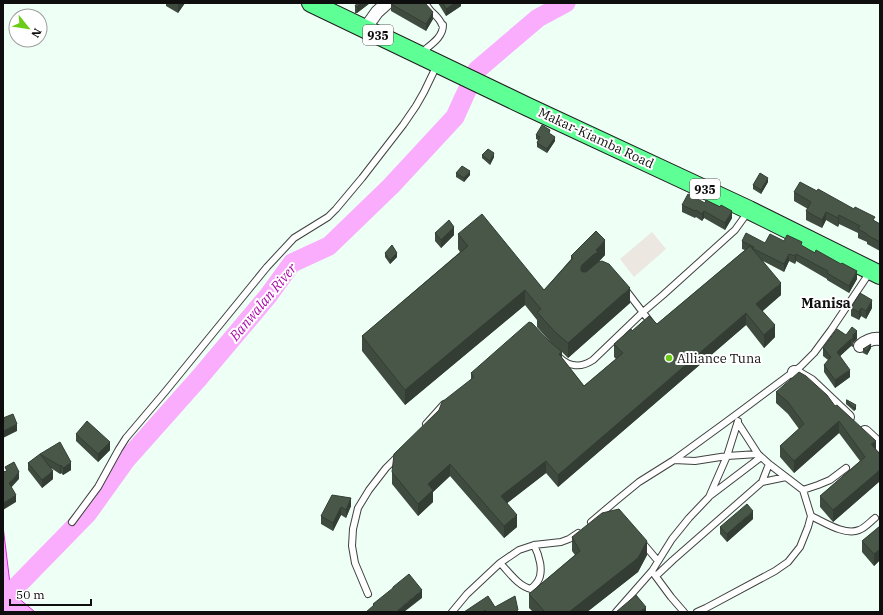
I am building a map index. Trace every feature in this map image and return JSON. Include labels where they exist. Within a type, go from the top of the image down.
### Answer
[{"type":"main road","name":"Makar-Kiamba Road","points":[[312,3],[528,107],[749,210],[876,273]]},
{"type":"street","points":[[365,29],[377,12],[386,3]]},
{"type":"street","points":[[860,346],[866,341],[880,339]]},
{"type":"street","points":[[794,372],[811,382],[880,446]]},
{"type":"lane","points":[[419,55],[436,40],[442,33],[443,29],[443,24],[442,25],[440,20],[425,3]]},
{"type":"lane","points":[[72,522],[98,487],[126,438],[166,392],[266,267],[294,238],[328,217],[336,209],[403,125],[441,65]]},
{"type":"lane","points":[[557,354],[562,360],[570,364],[582,366],[588,364],[643,312],[663,296],[735,230],[749,210]]},
{"type":"lane","points":[[452,612],[467,594],[500,563],[519,550],[534,545],[561,542],[569,539],[586,527],[609,506],[640,482],[674,460],[794,372],[814,353],[876,273]]},
{"type":"lane","points":[[622,285],[651,323],[656,326]]},
{"type":"lane","points":[[420,431],[435,413],[447,402]]},
{"type":"lane","points":[[709,497],[727,456],[741,411]]},
{"type":"lane","points":[[697,612],[776,571],[788,562],[800,547],[811,516],[803,490],[759,456],[738,423]]},
{"type":"lane","points":[[368,594],[356,563],[352,546],[353,529],[358,508],[386,468],[403,451]]},
{"type":"lane","points":[[674,460],[695,461],[727,456],[759,456]]},
{"type":"lane","points":[[616,612],[652,571],[672,539],[689,518],[709,497],[759,456]]},
{"type":"lane","points":[[656,576],[762,482],[769,464]]},
{"type":"lane","points":[[803,490],[818,486],[830,480],[846,468]]},
{"type":"lane","points":[[762,482],[786,477]]},
{"type":"lane","points":[[609,506],[615,513]]},
{"type":"lane","points":[[811,516],[851,532],[860,530],[875,518]]},
{"type":"lane","points":[[637,536],[658,560]]},
{"type":"lane","points":[[500,563],[520,584],[525,588],[531,589],[538,581],[541,571],[538,553],[534,545]]},
{"type":"lane","points":[[652,571],[684,612]]},
{"type":"shaded area","points":[[652,232],[666,249],[634,277],[620,259]]},
{"type":"shaded area","points":[[3,526],[11,592],[35,612],[3,612]]},
{"type":"building","points":[[357,3],[361,3],[357,7],[355,6]]},
{"type":"building","points":[[425,3],[433,12],[426,24],[391,4]]},
{"type":"building","points":[[443,3],[455,3],[446,9]]},
{"type":"building","points":[[542,125],[550,130],[549,133],[555,137],[547,149],[537,143],[540,137],[536,135]]},
{"type":"building","points":[[488,149],[494,153],[490,161],[482,155]]},
{"type":"building","points":[[462,166],[470,171],[464,178],[456,173]]},
{"type":"building","points":[[760,173],[768,178],[761,190],[753,185]]},
{"type":"building","points":[[800,182],[817,191],[818,189],[854,209],[855,207],[875,217],[873,220],[880,224],[880,242],[858,229],[860,226],[839,215],[838,218],[826,212],[822,220],[806,211],[811,202],[794,192]]},
{"type":"building","points":[[688,194],[705,203],[706,200],[720,207],[721,205],[732,211],[725,223],[704,211],[702,214],[682,205]]},
{"type":"building","points":[[482,214],[544,290],[573,258],[571,256],[596,231],[605,240],[596,250],[598,252],[582,265],[581,271],[586,272],[598,262],[602,261],[609,264],[630,288],[568,343],[555,332],[537,312],[541,309],[525,290],[405,390],[362,336],[468,246],[458,234]]},
{"type":"building","points":[[449,220],[454,227],[441,240],[435,233]]},
{"type":"building","points":[[746,233],[765,243],[770,234],[784,241],[787,235],[802,242],[801,245],[815,253],[816,250],[857,271],[849,286],[827,273],[828,271],[796,254],[795,256],[789,254],[784,264],[752,248],[754,247],[742,241]]},
{"type":"building","points":[[392,245],[397,253],[390,260],[385,253]]},
{"type":"building","points":[[750,246],[781,283],[756,304],[775,325],[764,335],[746,313],[558,475],[546,461],[501,496],[517,515],[504,526],[450,464],[428,484],[433,490],[418,504],[392,472],[394,454],[439,410],[442,402],[474,377],[471,373],[529,322],[532,323],[562,352],[559,354],[584,386],[623,353],[614,344],[631,329],[632,331],[649,316],[657,324]]},
{"type":"building","points":[[860,293],[872,300],[866,311],[861,308],[859,312],[851,308]]},
{"type":"building","points":[[852,327],[857,331],[853,335],[853,340],[851,339],[837,352],[850,370],[835,380],[824,365],[831,357],[823,348],[837,329],[846,335]]},
{"type":"building","points":[[871,344],[867,351],[863,349]]},
{"type":"building","points":[[799,372],[806,376],[827,395],[835,406],[837,405],[876,441],[871,444],[880,454],[880,470],[833,510],[820,496],[865,457],[839,421],[794,461],[780,446],[804,424],[788,402],[776,392]]},
{"type":"building","points":[[846,400],[856,405],[854,408]]},
{"type":"building","points":[[13,414],[17,424],[3,431],[3,418]]},
{"type":"building","points":[[87,421],[110,442],[98,454],[76,434]]},
{"type":"building","points":[[60,442],[71,462],[63,468],[61,465],[60,466],[40,454]]},
{"type":"building","points":[[40,454],[53,471],[42,480],[28,463]]},
{"type":"building","points":[[14,462],[19,472],[9,483],[16,495],[3,503],[3,472],[7,471],[5,467]]},
{"type":"building","points":[[332,495],[351,498],[346,510],[341,507],[333,523],[321,516]]},
{"type":"building","points":[[747,504],[753,511],[727,534],[720,527]]},
{"type":"building","points":[[619,509],[647,541],[638,558],[569,612],[545,612],[529,594],[580,551],[572,537],[602,513]]},
{"type":"building","points":[[880,526],[880,549],[874,554],[862,541]]},
{"type":"building","points":[[409,574],[422,590],[398,610],[399,612],[366,612],[374,605],[373,604]]},
{"type":"building","points":[[636,595],[646,607],[639,612],[616,612]]},
{"type":"building","points":[[488,596],[495,607],[515,596],[518,610],[515,612],[487,612],[485,610],[483,612],[464,612]]},
{"type":"waterway","name":"Banwalan River","points":[[11,592],[88,513],[126,460],[199,378],[268,296],[292,263],[329,246],[391,186],[455,117],[477,70],[538,18],[566,3]]},
{"type":"place","name":"Alliance Tuna","points":[[669,358]]},
{"type":"district","name":"Manisa","points":[[826,303]]}]
